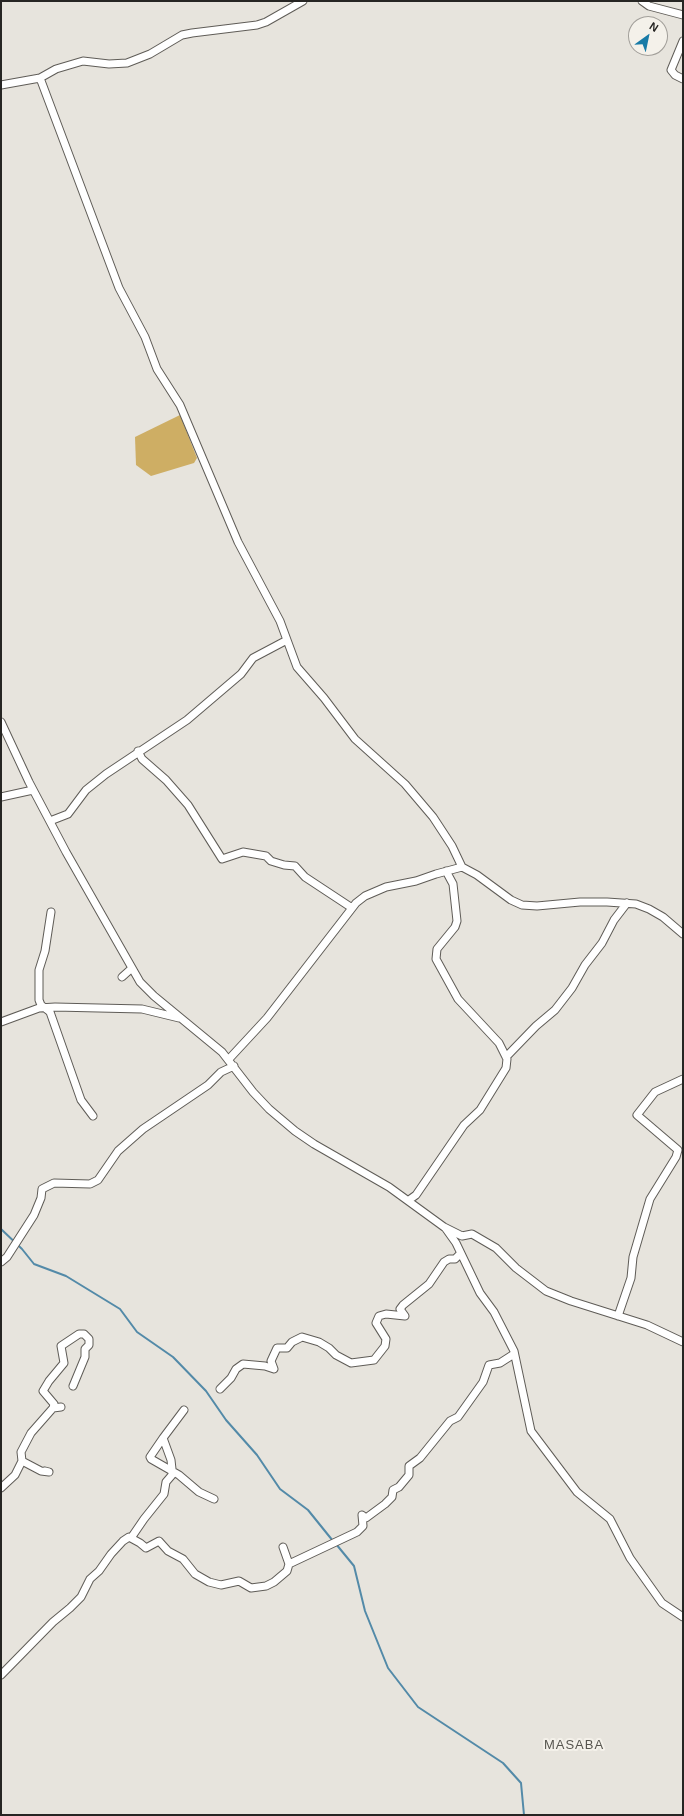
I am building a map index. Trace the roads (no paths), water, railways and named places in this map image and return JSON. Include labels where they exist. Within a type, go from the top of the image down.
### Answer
[{"type":"street","points":[[1,85],[40,78],[56,69],[74,63],[91,62],[117,64],[138,60],[182,35],[257,25],[266,22],[303,1]]},
{"type":"street","points":[[642,1],[649,6],[683,15]]},
{"type":"street","points":[[683,41],[670,70],[675,75],[683,79]]},
{"type":"street","points":[[40,78],[119,288],[145,337],[157,369],[180,405],[238,542],[259,579],[287,640],[297,667],[324,698],[355,739],[405,784],[433,817],[452,846],[462,867],[477,875],[511,900],[522,905],[537,906],[580,902],[627,903],[649,909],[663,917],[683,934]]},
{"type":"street","points":[[50,821],[68,814],[86,790],[138,751],[166,735],[203,707],[241,674],[253,658],[287,640]]},
{"type":"street","points":[[1,722],[33,790],[132,968],[146,989],[206,1037],[229,1059],[260,1100],[295,1131],[332,1155],[409,1200],[444,1227],[462,1236],[472,1234],[488,1242],[503,1254],[521,1272],[538,1285],[555,1295],[647,1325],[671,1335],[683,1342]]},
{"type":"street","points":[[138,751],[142,759],[166,780],[188,805],[222,859],[243,852],[266,856],[271,861],[284,865],[295,866],[305,877],[352,908]]},
{"type":"street","points":[[1,797],[33,790]]},
{"type":"street","points":[[229,1059],[267,1018],[352,908],[365,896],[378,889],[411,882],[462,867]]},
{"type":"street","points":[[409,1200],[416,1195],[464,1125],[480,1110],[506,1068],[506,1057],[499,1043],[458,999],[436,960],[437,949],[455,927],[457,921],[453,884],[446,871]]},
{"type":"street","points":[[506,1057],[536,1026],[555,1010],[572,988],[585,965],[602,943],[614,920],[627,903]]},
{"type":"street","points":[[51,912],[45,951],[38,970],[39,1000],[50,1012],[81,1100],[93,1116]]},
{"type":"street","points":[[122,977],[132,968]]},
{"type":"street","points":[[1,1022],[44,1007],[142,1009],[181,1018]]},
{"type":"street","points":[[1,1262],[7,1257],[34,1215],[42,1189],[54,1183],[90,1184],[98,1180],[118,1151],[143,1129],[208,1084],[221,1072],[234,1066]]},
{"type":"street","points":[[618,1316],[631,1278],[633,1257],[650,1200],[676,1157],[678,1150],[637,1115],[655,1092],[683,1079]]},
{"type":"street","points":[[444,1227],[456,1243],[480,1293],[494,1312],[514,1354],[531,1431],[577,1492],[610,1520],[630,1558],[662,1603],[683,1617]]},
{"type":"street","points":[[220,1389],[232,1378],[236,1370],[243,1364],[265,1366],[274,1369],[271,1361],[277,1348],[288,1348],[292,1342],[302,1337],[319,1342],[329,1348],[336,1355],[351,1363],[374,1360],[385,1346],[386,1339],[376,1322],[379,1316],[386,1314],[405,1316],[400,1309],[403,1305],[429,1284],[444,1262],[449,1259],[455,1259],[460,1254]]},
{"type":"street","points":[[1,1488],[15,1475],[22,1461],[20,1452],[25,1442],[53,1408],[54,1404],[43,1391],[64,1363],[61,1346],[79,1334],[84,1334],[89,1339],[89,1345],[85,1349],[86,1356],[73,1386]]},
{"type":"street","points":[[289,1564],[357,1532],[363,1526],[362,1515],[366,1518],[385,1504],[392,1496],[393,1490],[399,1487],[409,1475],[409,1466],[420,1458],[450,1421],[458,1417],[484,1382],[489,1365],[500,1363],[514,1354]]},
{"type":"street","points":[[53,1408],[61,1407]]},
{"type":"street","points":[[184,1410],[150,1457],[172,1471],[199,1492],[214,1499]]},
{"type":"street","points":[[1,1675],[81,1597],[90,1579],[99,1571],[117,1546],[123,1541],[131,1538],[164,1494],[166,1482],[172,1475],[172,1471],[171,1460],[163,1438]]},
{"type":"street","points":[[22,1461],[49,1472],[45,1471]]},
{"type":"street","points":[[131,1538],[146,1548],[159,1541],[168,1551],[183,1559],[191,1567],[195,1574],[209,1582],[220,1585],[239,1581],[251,1588],[266,1586],[274,1582],[287,1571],[289,1564],[283,1547]]},
{"type":"waterway","points":[[1,1229],[22,1249],[34,1264],[66,1276],[120,1309],[137,1332],[173,1357],[206,1391],[226,1420],[257,1455],[280,1489],[308,1510],[333,1541]]},
{"type":"waterway","points":[[336,1544],[354,1566],[365,1611],[388,1668],[418,1707],[503,1763],[521,1783],[524,1815]]},
{"type":"district","name":"MASABA","points":[[574,1745]]}]
